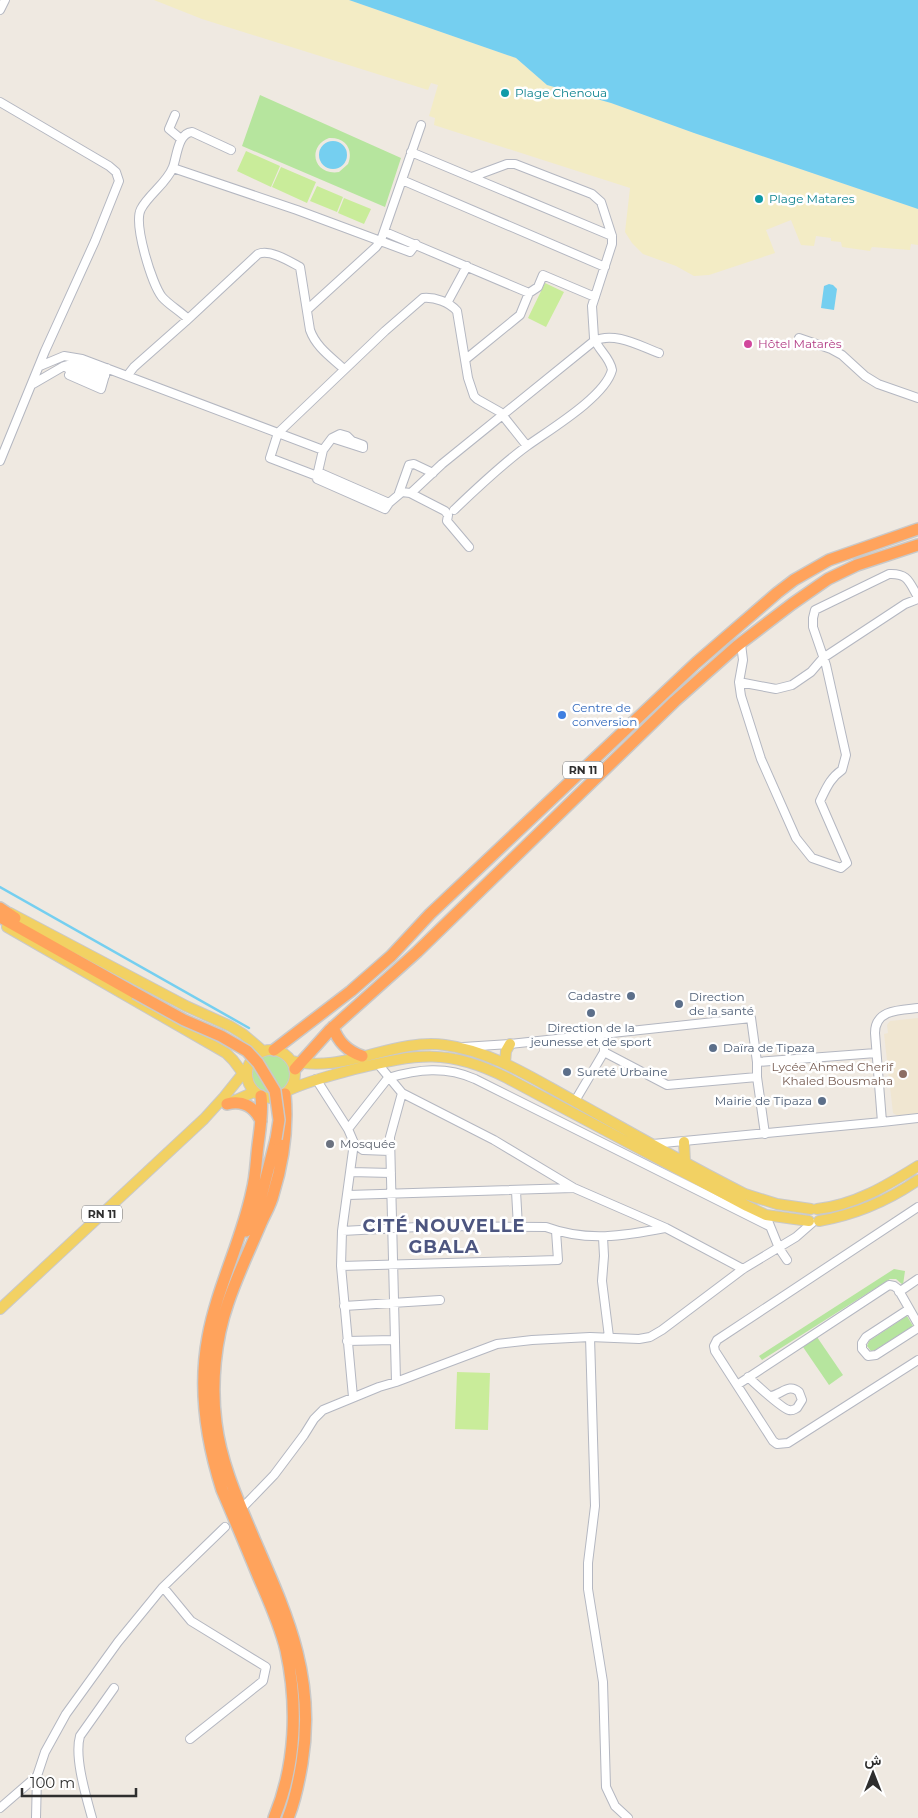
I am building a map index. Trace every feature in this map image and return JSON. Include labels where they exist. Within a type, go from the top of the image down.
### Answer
[{"type":"highway","name":"RN 11","points":[[269,1051],[351,991],[391,956],[430,914],[696,663],[777,593],[794,580],[829,560],[918,529]]},
{"type":"highway","name":"RN 11","points":[[296,1065],[333,1027],[417,952],[675,701],[740,644],[828,579],[857,565],[918,544]]},
{"type":"highway","points":[[0,908],[59,950]]},
{"type":"highway","points":[[0,917],[184,1020],[221,1036],[246,1051],[258,1063],[275,1091],[279,1120],[249,1252]]},
{"type":"highway","points":[[333,1027],[343,1046],[362,1056]]},
{"type":"highway","points":[[287,1092],[285,1134],[273,1196],[227,1304],[215,1360],[216,1421],[220,1448],[241,1508],[283,1606],[301,1666],[306,1720],[304,1749],[299,1778],[288,1818]]},
{"type":"highway","points":[[258,1094],[262,1104],[261,1121],[252,1191],[213,1313],[205,1358],[204,1403],[206,1427],[222,1490],[278,1623],[290,1674],[294,1717],[292,1752],[283,1791],[274,1818]]},
{"type":"highway","points":[[227,1104],[238,1103],[250,1106],[261,1121]]},
{"type":"highway","points":[[234,1252],[248,1228],[260,1201]]},
{"type":"main road","points":[[0,908],[175,1000],[237,1030],[269,1051],[286,1055],[296,1065],[320,1064],[414,1045],[442,1044],[459,1047],[504,1063],[728,1185],[763,1200],[789,1207],[814,1209],[832,1207],[875,1192],[918,1166]]},
{"type":"main road","points":[[0,923],[226,1053],[246,1073],[258,1094]]},
{"type":"main road","points":[[504,1063],[506,1051],[510,1044]]},
{"type":"main road","name":"RN 11","points":[[0,1309],[204,1120],[246,1073],[252,1059],[269,1051]]},
{"type":"main road","points":[[227,1104],[258,1094],[271,1098],[316,1079],[378,1064],[431,1056],[457,1059],[479,1065],[507,1078],[766,1215],[813,1222],[845,1215],[865,1208],[917,1183]]},
{"type":"main road","name":"RN 11","points":[[287,1092],[295,1080],[296,1065]]},
{"type":"main road","name":"RN 11","points":[[204,1120],[227,1104]]},
{"type":"main road","points":[[684,1142],[685,1162]]},
{"type":"main road","points":[[813,1222],[806,1214],[814,1209]]},
{"type":"street","points":[[0,10],[5,0]]},
{"type":"street","points":[[0,102],[108,166],[116,172],[119,181],[0,461]]},
{"type":"street","points":[[175,114],[170,129],[182,139]]},
{"type":"street","points":[[308,309],[376,247],[381,240],[421,125]]},
{"type":"street","points":[[188,319],[162,297],[153,281],[140,232],[138,215],[173,168],[182,139],[186,133],[192,132],[231,150]]},
{"type":"street","points":[[412,152],[612,236]]},
{"type":"street","points":[[469,547],[447,521],[451,511],[527,446],[553,430],[582,406],[606,381],[612,366],[594,340],[592,310],[612,244],[612,236],[601,202],[592,194],[515,164],[507,164],[472,177]]},
{"type":"street","points":[[173,168],[297,210],[410,252],[416,244]]},
{"type":"street","points":[[402,180],[605,267]]},
{"type":"street","points":[[385,232],[529,293]]},
{"type":"street","points":[[127,376],[134,367],[260,252],[269,253],[300,267],[310,330],[320,347],[344,369]]},
{"type":"street","points":[[447,303],[467,266]]},
{"type":"street","points":[[466,359],[520,316],[529,293],[538,287],[544,275],[595,297]]},
{"type":"street","points":[[318,474],[270,458],[278,433],[344,369],[419,301],[428,298],[447,303],[455,308],[459,316],[468,378],[474,396],[502,415],[527,446]]},
{"type":"street","points":[[411,493],[594,340],[612,337],[659,353]]},
{"type":"street","points":[[799,338],[842,355],[865,376],[878,384],[918,398]]},
{"type":"street","points":[[40,366],[64,356],[90,361],[105,375]]},
{"type":"street","points":[[33,384],[78,362],[90,361]]},
{"type":"street","points":[[68,368],[105,375],[127,376],[323,450]]},
{"type":"street","points":[[332,438],[323,450],[317,479],[385,509],[389,502],[399,493],[406,491],[451,511]]},
{"type":"street","points":[[399,493],[410,464],[433,473]]},
{"type":"street","points":[[739,682],[776,688],[792,685],[811,672],[824,658],[905,604],[918,598],[906,577],[898,574],[889,574],[816,610],[813,618],[813,627],[824,658],[846,755],[842,770],[835,774],[829,782],[820,801],[847,863],[841,868],[812,858],[796,838],[760,759],[741,696],[739,682],[743,660],[740,644]]},
{"type":"street","points":[[882,1122],[875,1028],[879,1019],[884,1014],[892,1011],[918,1008]]},
{"type":"street","points":[[459,1047],[510,1044],[751,1018],[765,1134]]},
{"type":"street","points":[[575,1101],[604,1052],[604,1034]]},
{"type":"street","points":[[604,1052],[667,1085],[757,1077]]},
{"type":"street","points":[[757,1062],[876,1053]]},
{"type":"street","points":[[378,1064],[402,1093],[494,1140],[574,1188],[666,1228],[743,1269]]},
{"type":"street","points":[[348,1129],[388,1078],[428,1070],[442,1070],[465,1074],[769,1226]]},
{"type":"street","points":[[316,1079],[348,1129],[354,1143],[362,1150],[390,1151]]},
{"type":"street","points":[[396,1382],[390,1137],[402,1093]]},
{"type":"street","points":[[653,1144],[918,1118]]},
{"type":"street","points":[[353,1397],[341,1266],[342,1231],[354,1143]]},
{"type":"street","points":[[351,1172],[391,1173]]},
{"type":"street","points":[[348,1195],[391,1192],[574,1188]]},
{"type":"street","points":[[516,1190],[518,1227]]},
{"type":"street","points":[[918,1207],[715,1341],[714,1349],[773,1442],[777,1444],[786,1444],[918,1360]]},
{"type":"street","points":[[766,1215],[779,1248],[787,1260]]},
{"type":"street","points":[[245,1505],[274,1475],[314,1418],[322,1410],[497,1344],[590,1337],[639,1339],[650,1337],[743,1269],[800,1234],[813,1222]]},
{"type":"street","points":[[342,1231],[437,1226],[546,1227],[556,1231],[603,1237],[627,1236],[666,1228]]},
{"type":"street","points":[[341,1266],[558,1260],[556,1231]]},
{"type":"street","points":[[603,1237],[602,1281],[609,1338]]},
{"type":"street","points":[[899,1292],[918,1279]]},
{"type":"street","points":[[737,1385],[890,1285],[894,1286],[899,1292],[918,1324]]},
{"type":"street","points":[[344,1306],[440,1300]]},
{"type":"street","points":[[909,1309],[866,1338],[862,1343],[862,1350],[868,1356],[874,1356],[918,1328]]},
{"type":"street","points":[[590,1337],[595,1506],[588,1563],[588,1589],[603,1682],[606,1787],[615,1806],[628,1818]]},
{"type":"street","points":[[347,1341],[394,1340]]},
{"type":"street","points":[[748,1378],[770,1396]]},
{"type":"street","points":[[36,1818],[37,1776],[45,1752],[66,1714],[118,1642],[163,1587],[225,1528]]},
{"type":"street","points":[[163,1587],[191,1621],[266,1666],[263,1681],[190,1739]]},
{"type":"street","points":[[92,1818],[82,1781],[78,1743],[80,1736],[114,1688]]},
{"type":"street","points":[[0,1808],[37,1776]]},
{"type":"shaded area","name":"Lycée Ahmed Cherif Khaled Bousmaha","points":[[918,1018],[918,1114],[900,1117],[893,1113],[884,1034],[888,1033],[887,1025],[890,1021]]},
{"type":"green space","points":[[260,95],[401,158],[385,207],[242,146]],"holes":[[[329,138],[335,138],[347,145],[350,159],[348,164],[339,172],[330,172],[324,170],[319,165],[315,154],[322,142]]]},
{"type":"green space","points":[[246,151],[280,166],[271,187],[237,171]]},
{"type":"green space","points":[[281,167],[316,182],[307,203],[272,187]]},
{"type":"green space","points":[[317,186],[343,197],[337,212],[310,201]]},
{"type":"green space","points":[[344,198],[371,209],[364,224],[338,213]]},
{"type":"green space","points":[[545,283],[564,292],[546,327],[528,318]]},
{"type":"green space","points":[[271,1054],[285,1060],[291,1074],[285,1088],[271,1094],[257,1088],[251,1074],[257,1060]]},
{"type":"green space","points":[[894,1269],[905,1271],[903,1285],[896,1279],[890,1279],[762,1360],[759,1356]]},
{"type":"green space","points":[[907,1316],[913,1326],[871,1351],[867,1346],[869,1341]]},
{"type":"green space","points":[[817,1337],[843,1375],[829,1385],[803,1347]]},
{"type":"green space","points":[[457,1372],[490,1373],[488,1430],[455,1429]]},
{"type":"sand","points":[[154,0],[349,0],[516,58],[547,85],[611,103],[918,209],[918,245],[911,244],[910,250],[872,247],[870,251],[842,247],[841,242],[831,241],[831,238],[816,236],[814,246],[801,245],[791,220],[766,230],[775,253],[709,275],[694,276],[676,266],[643,254],[632,243],[625,232],[630,188],[434,125],[435,118],[429,116],[438,85],[431,83],[428,90],[202,19]]},
{"type":"water","points":[[349,0],[918,0],[918,209],[611,103],[547,85],[516,58]]},
{"type":"water","points":[[333,141],[343,145],[347,155],[343,165],[333,169],[323,165],[319,155],[323,145]]},
{"type":"water","points":[[829,284],[837,289],[834,310],[821,308],[824,286]]},
{"type":"waterway","points":[[0,887],[249,1028]]},
{"type":"place","name":"Plage Chenoua","points":[[505,93]]},
{"type":"place","name":"Plage Matares","points":[[759,199]]},
{"type":"place","name":"Hôtel Matarès","points":[[748,344]]},
{"type":"place","name":"Centre de conversion","points":[[562,715]]},
{"type":"place","name":"Cadastre","points":[[631,996]]},
{"type":"place","name":"Direction de la santé","points":[[679,1004]]},
{"type":"place","name":"Direction de la jeunesse et de sport","points":[[591,1013]]},
{"type":"place","name":"Daïra de Tipaza","points":[[713,1048]]},
{"type":"place","name":"Sureté Urbaine","points":[[567,1072]]},
{"type":"place","name":"Lycée Ahmed Cherif Khaled Bousmaha","points":[[903,1074]]},
{"type":"place","name":"Mairie de Tipaza","points":[[822,1101]]},
{"type":"place","name":"Mosquée","points":[[330,1144]]},
{"type":"district","name":"CITÉ NOUVELLE GBALA","points":[[444,1236]]}]
